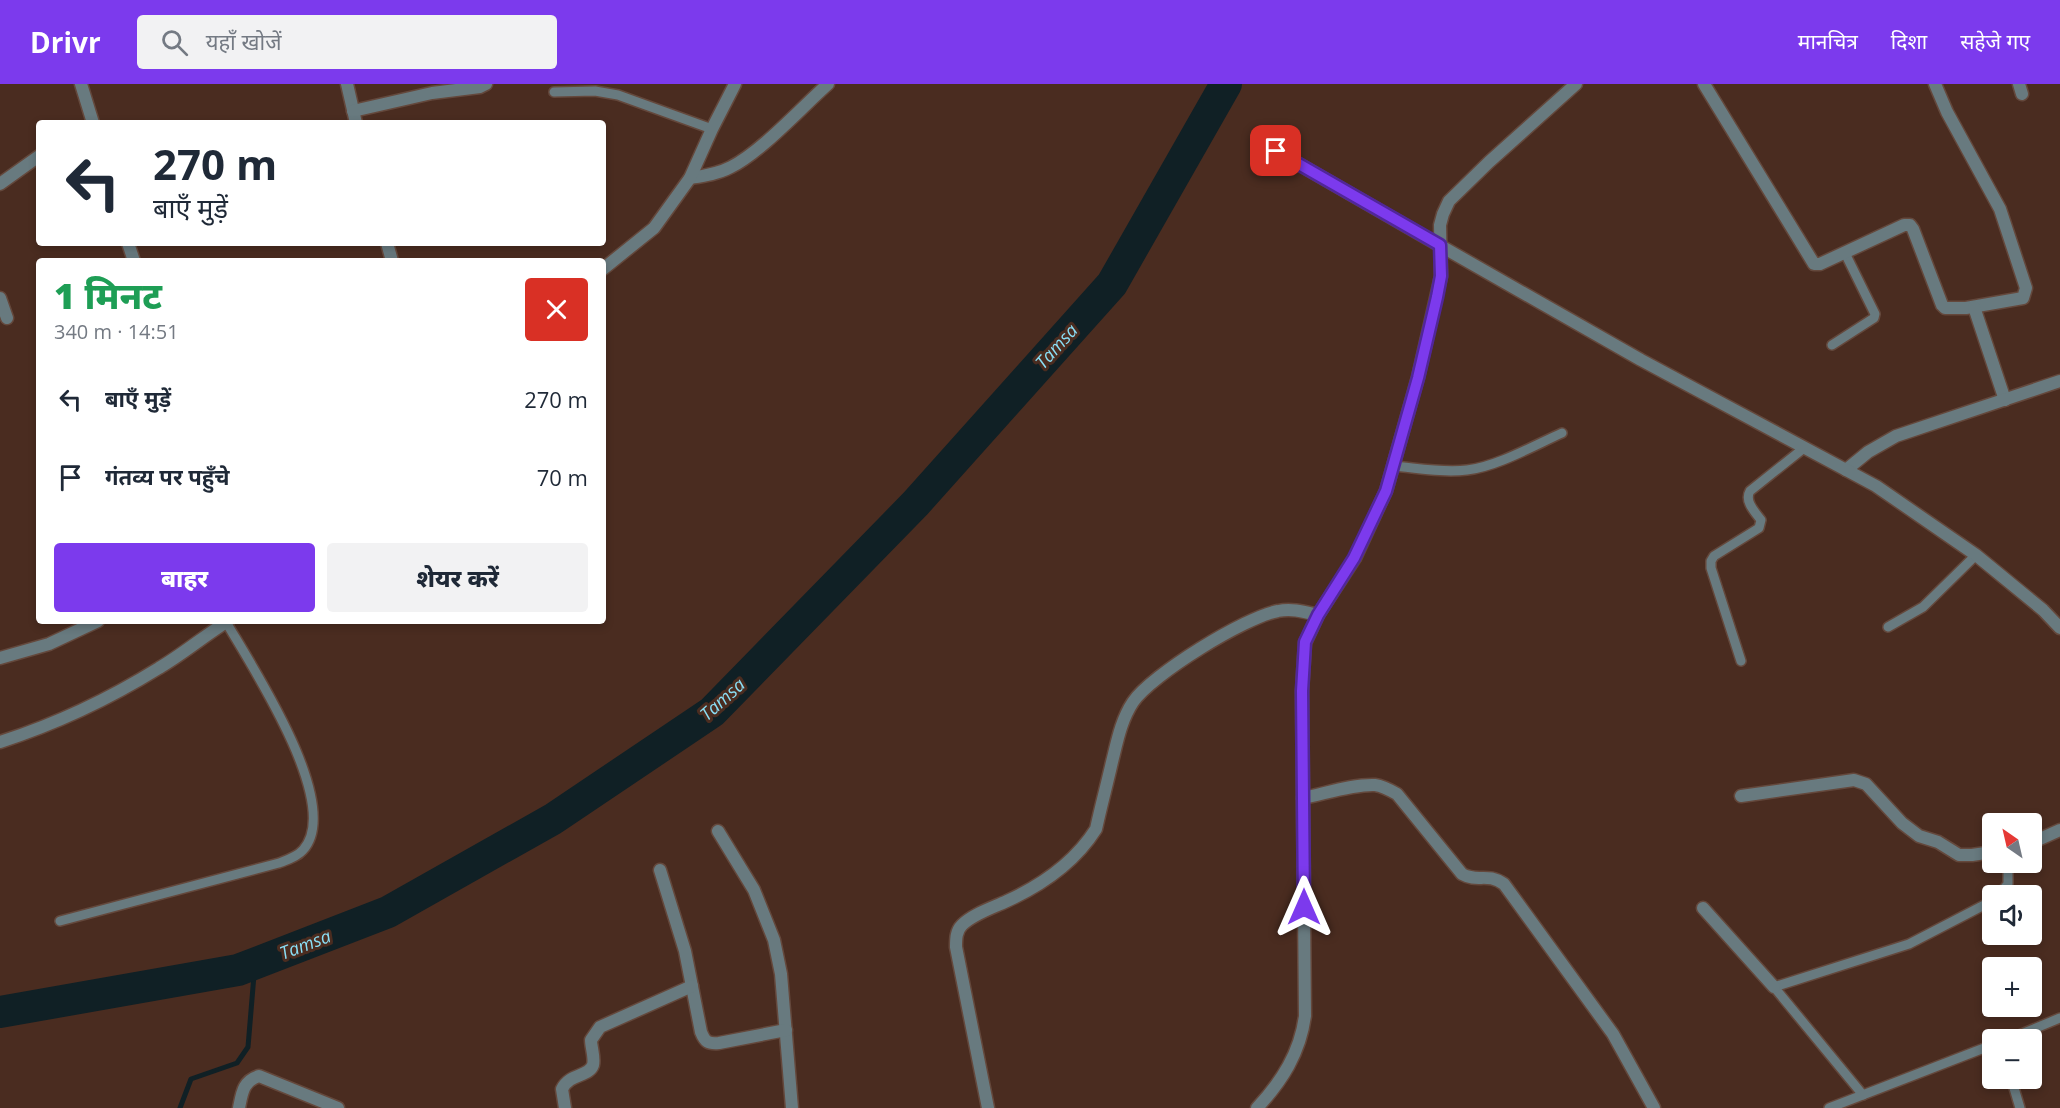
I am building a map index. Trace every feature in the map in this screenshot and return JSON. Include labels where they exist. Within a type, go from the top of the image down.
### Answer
[{"type":"street","points":[[81,84],[90,120]]},
{"type":"street","points":[[347,84],[354,117],[416,96],[480,87],[486,84]]},
{"type":"street","points":[[606,267],[654,228],[690,178],[735,84]]},
{"type":"street","points":[[690,178],[730,168],[747,156],[828,84]]},
{"type":"street","points":[[1257,1108],[1293,1060],[1302,1037],[1305,1016],[1302,691],[1305,642],[1318,615],[1354,558],[1386,491],[1418,378],[1441,276],[1440,225],[1449,201],[1576,84]]},
{"type":"street","points":[[1704,84],[1814,264],[1820,264],[1904,225],[1910,225],[1945,309],[1974,307],[2023,298],[2026,288],[2000,208],[1947,112],[1935,84]]},
{"type":"street","points":[[1276,151],[1641,360],[1876,486],[1976,555],[2043,610],[2060,628]]},
{"type":"street","points":[[0,184],[36,158]]},
{"type":"street","points":[[0,298],[8,318]]},
{"type":"street","points":[[1974,307],[2005,400]]},
{"type":"street","points":[[1846,470],[1868,452],[1896,436],[2060,381]]},
{"type":"street","points":[[988,1108],[956,947],[956,935],[960,927],[968,920],[1018,896],[1052,875],[1070,861],[1089,839],[1096,829],[1121,728],[1133,702],[1153,681],[1222,636],[1262,616],[1286,609],[1318,615]]},
{"type":"street","points":[[0,658],[49,644],[92,624]]},
{"type":"street","points":[[0,742],[46,726],[103,700],[161,667],[220,624]]},
{"type":"street","points":[[1741,796],[1854,780],[1861,781],[1902,823],[1919,836],[1938,842],[1959,855],[1982,854]]},
{"type":"street","points":[[1303,798],[1364,786],[1376,785],[1386,788],[1397,795],[1462,873],[1469,878],[1496,878],[1504,884],[1618,1041],[1654,1108]]},
{"type":"street","points":[[2042,838],[2060,830]]},
{"type":"street","points":[[718,831],[744,871],[770,926],[780,965],[792,1108]]},
{"type":"street","points":[[660,870],[685,951],[704,1040],[708,1043],[719,1043],[786,1030]]},
{"type":"street","points":[[1703,908],[1774,987]]},
{"type":"street","points":[[566,1108],[562,1089],[570,1078],[592,1068],[594,1063],[591,1040],[600,1028],[692,986]]},
{"type":"street","points":[[239,1108],[246,1084],[251,1078],[259,1076],[338,1108]]},
{"type":"lane","points":[[554,92],[595,91],[618,95],[712,129]]},
{"type":"lane","points":[[1832,345],[1874,318],[1875,314],[1845,253]]},
{"type":"lane","points":[[1393,466],[1450,471],[1469,470],[1513,455],[1562,433]]},
{"type":"lane","points":[[1741,661],[1711,568],[1711,561],[1714,556],[1759,528],[1762,524],[1761,520],[1748,500],[1750,491],[1804,448]]},
{"type":"lane","points":[[1888,627],[1928,603],[1976,555]]},
{"type":"lane","points":[[60,921],[279,863],[303,851],[308,843],[314,816],[296,750],[281,718],[222,624]]},
{"type":"lane","points":[[1863,1095],[1774,987],[1909,944],[1982,906]]},
{"type":"lane","points":[[2034,1029],[2060,1018]]},
{"type":"lane","points":[[1828,1108],[1982,1050]]},
{"type":"lane","points":[[2014,1089],[2020,1108]]},
{"type":"waterway","name":"Tamsa","points":[[0,1012],[238,970],[388,912],[553,819],[712,712],[916,503],[1112,284],[1226,84]]},
{"type":"waterway","points":[[180,1108],[191,1079],[237,1063],[248,1047],[255,963]]},
{"type":"route","points":[[1276,151],[1440,245],[1441,276],[1418,378],[1386,491],[1354,558],[1318,615],[1305,642],[1302,691],[1304,907]]}]
